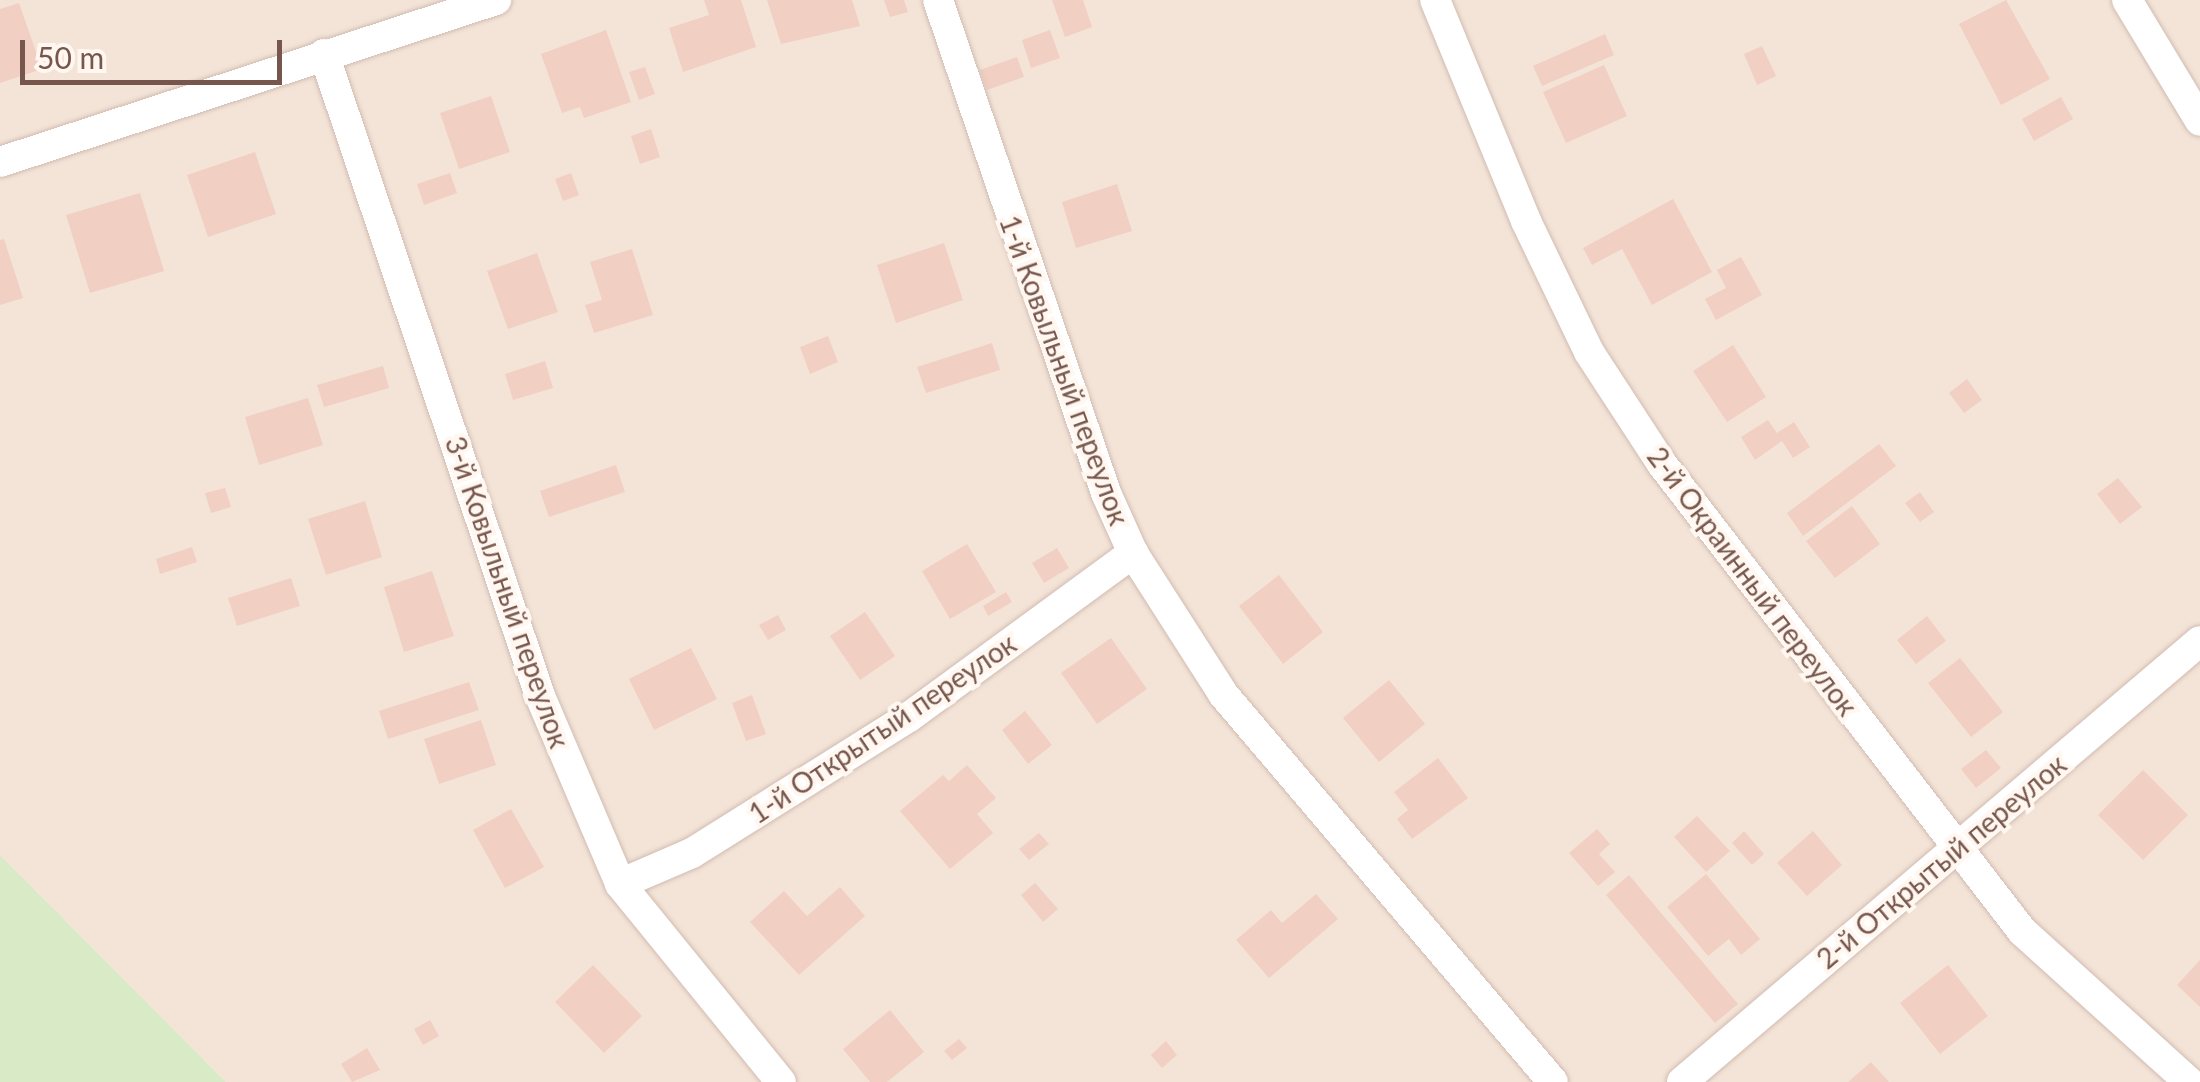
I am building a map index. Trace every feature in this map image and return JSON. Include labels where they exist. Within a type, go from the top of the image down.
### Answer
[{"type":"street","points":[[0,162],[496,0]]},
{"type":"street","name":"1-й Ковыльный переулок","points":[[938,0],[1092,456],[1134,553],[1223,694],[1553,1082]]},
{"type":"street","name":"2-й Окраинный переулок","points":[[1435,0],[1526,221],[1589,352],[1662,464],[2022,932],[2189,1082]]},
{"type":"street","points":[[2127,0],[2200,121]]},
{"type":"street","name":"3-й Ковыльный переулок","points":[[324,54],[540,696],[620,884],[781,1082]]},
{"type":"street","name":"1-й Открытый переулок","points":[[620,884],[692,853],[909,718],[1134,553]]},
{"type":"street","name":"2-й Открытый переулок","points":[[1682,1082],[2200,641]]},
{"type":"shaded area","points":[[0,0],[2200,0],[2200,1082],[226,1082],[0,855]]},
{"type":"green space","points":[[0,855],[226,1082],[0,1082]]},
{"type":"building","points":[[704,0],[741,0],[756,47],[683,72],[669,28],[709,15]]},
{"type":"building","points":[[767,0],[852,0],[860,26],[781,44]]},
{"type":"building","points":[[884,0],[904,0],[908,12],[890,17]]},
{"type":"building","points":[[1052,0],[1083,0],[1092,27],[1065,37]]},
{"type":"building","points":[[2006,0],[2050,79],[2001,105],[1959,24]]},
{"type":"building","points":[[19,3],[42,69],[0,83],[0,9]]},
{"type":"building","points":[[606,30],[631,102],[584,118],[580,107],[562,113],[541,54]]},
{"type":"building","points":[[1050,30],[1060,58],[1031,68],[1022,40]]},
{"type":"building","points":[[1605,34],[1614,55],[1542,86],[1533,66]]},
{"type":"building","points":[[1762,46],[1776,76],[1757,85],[1744,54]]},
{"type":"building","points":[[1017,57],[1024,77],[987,90],[980,70]]},
{"type":"building","points":[[1604,65],[1627,116],[1566,143],[1543,92]]},
{"type":"building","points":[[645,67],[655,94],[639,100],[629,72]]},
{"type":"building","points":[[491,96],[510,152],[459,169],[440,113]]},
{"type":"building","points":[[2061,97],[2073,119],[2034,141],[2022,119]]},
{"type":"building","points":[[651,129],[660,157],[640,164],[631,136]]},
{"type":"building","points":[[255,152],[276,214],[208,237],[187,175]]},
{"type":"building","points":[[450,173],[457,193],[424,205],[417,184]]},
{"type":"building","points":[[571,173],[579,195],[563,201],[555,179]]},
{"type":"building","points":[[1117,184],[1132,231],[1076,248],[1062,202]]},
{"type":"building","points":[[140,193],[164,271],[90,293],[66,215]]},
{"type":"building","points":[[1673,199],[1712,272],[1652,305],[1622,249],[1592,265],[1583,248]]},
{"type":"building","points":[[4,239],[23,298],[0,305],[0,240]]},
{"type":"building","points":[[944,243],[963,300],[896,323],[877,265]]},
{"type":"building","points":[[632,249],[653,315],[594,333],[585,305],[602,300],[590,262]]},
{"type":"building","points":[[537,253],[558,312],[508,329],[487,271]]},
{"type":"building","points":[[1741,257],[1762,295],[1716,320],[1705,299],[1726,288],[1717,270]]},
{"type":"building","points":[[828,336],[838,362],[810,374],[800,347]]},
{"type":"building","points":[[992,343],[1000,370],[926,393],[917,367]]},
{"type":"building","points":[[1733,345],[1766,397],[1727,422],[1693,371]]},
{"type":"building","points":[[545,361],[553,388],[513,400],[505,374]]},
{"type":"building","points":[[383,366],[389,388],[324,407],[317,385]]},
{"type":"building","points":[[1967,379],[1982,400],[1964,413],[1949,393]]},
{"type":"building","points":[[308,398],[323,445],[259,465],[245,417]]},
{"type":"building","points":[[1768,420],[1777,433],[1794,422],[1810,447],[1793,458],[1782,441],[1755,460],[1741,437]]},
{"type":"building","points":[[1879,444],[1896,466],[1803,536],[1787,513]]},
{"type":"building","points":[[616,465],[625,492],[549,517],[540,491]]},
{"type":"building","points":[[2118,478],[2142,507],[2120,524],[2097,494]]},
{"type":"building","points":[[225,488],[231,507],[211,513],[205,493]]},
{"type":"building","points":[[1920,492],[1934,512],[1920,522],[1905,503]]},
{"type":"building","points":[[365,501],[382,557],[326,575],[308,519]]},
{"type":"building","points":[[1852,506],[1880,544],[1835,578],[1806,541]]},
{"type":"building","points":[[967,544],[996,592],[950,619],[922,571]]},
{"type":"building","points":[[192,547],[197,562],[160,574],[156,559]]},
{"type":"building","points":[[1057,548],[1069,568],[1044,583],[1032,563]]},
{"type":"building","points":[[432,571],[454,636],[404,652],[384,587]]},
{"type":"building","points":[[1279,575],[1323,632],[1283,664],[1239,606]]},
{"type":"building","points":[[291,578],[300,606],[237,626],[228,598]]},
{"type":"building","points":[[1006,592],[1012,602],[988,616],[983,606]]},
{"type":"building","points":[[865,612],[895,656],[860,680],[830,636]]},
{"type":"building","points":[[778,615],[786,630],[768,640],[759,625]]},
{"type":"building","points":[[1927,616],[1946,641],[1916,664],[1897,640]]},
{"type":"building","points":[[1111,638],[1147,689],[1097,724],[1061,673]]},
{"type":"building","points":[[691,648],[717,699],[654,730],[629,679]]},
{"type":"building","points":[[1960,658],[2003,712],[1971,737],[1928,683]]},
{"type":"building","points":[[1389,680],[1425,724],[1379,762],[1343,718]]},
{"type":"building","points":[[469,682],[479,710],[388,739],[379,711]]},
{"type":"building","points":[[752,695],[766,734],[746,741],[732,703]]},
{"type":"building","points":[[1025,711],[1052,745],[1028,764],[1002,730]]},
{"type":"building","points":[[481,720],[496,765],[439,784],[424,739]]},
{"type":"building","points":[[1986,750],[2001,768],[1976,788],[1961,769]]},
{"type":"building","points":[[1438,758],[1468,798],[1412,839],[1397,819],[1408,810],[1394,792]]},
{"type":"building","points":[[967,765],[996,798],[977,814],[993,833],[950,869],[900,811],[943,775],[949,781]]},
{"type":"building","points":[[2143,770],[2188,815],[2143,860],[2098,815]]},
{"type":"building","points":[[511,809],[544,867],[505,888],[473,830]]},
{"type":"building","points":[[1697,816],[1730,851],[1706,872],[1674,837]]},
{"type":"building","points":[[1597,829],[1610,844],[1599,854],[1615,872],[1598,886],[1569,853]]},
{"type":"building","points":[[1744,831],[1764,854],[1752,865],[1732,843]]},
{"type":"building","points":[[1813,831],[1842,865],[1807,896],[1777,863]]},
{"type":"building","points":[[1039,833],[1049,844],[1029,860],[1019,849]]},
{"type":"building","points":[[1706,874],[1760,939],[1741,955],[1729,939],[1708,956],[1667,907]]},
{"type":"building","points":[[1629,875],[1738,1004],[1715,1023],[1606,895]]},
{"type":"building","points":[[1035,883],[1058,909],[1043,922],[1021,895]]},
{"type":"building","points":[[840,887],[865,916],[799,975],[750,922],[784,891],[807,916]]},
{"type":"building","points":[[1316,894],[1338,919],[1269,978],[1236,940],[1271,910],[1282,923]]},
{"type":"building","points":[[2200,960],[2200,1007],[2177,985]]},
{"type":"building","points":[[593,965],[642,1016],[604,1053],[555,1002]]},
{"type":"building","points":[[1948,965],[1988,1016],[1940,1054],[1900,1003]]},
{"type":"building","points":[[890,1010],[924,1052],[887,1082],[870,1082],[843,1049]]},
{"type":"building","points":[[430,1020],[439,1036],[423,1045],[414,1029]]},
{"type":"building","points":[[959,1039],[967,1048],[952,1060],[944,1051]]},
{"type":"building","points":[[1166,1041],[1177,1055],[1162,1068],[1151,1055]]},
{"type":"building","points":[[367,1048],[380,1070],[352,1082],[341,1064]]},
{"type":"building","points":[[1871,1062],[1889,1082],[1848,1082]]}]
